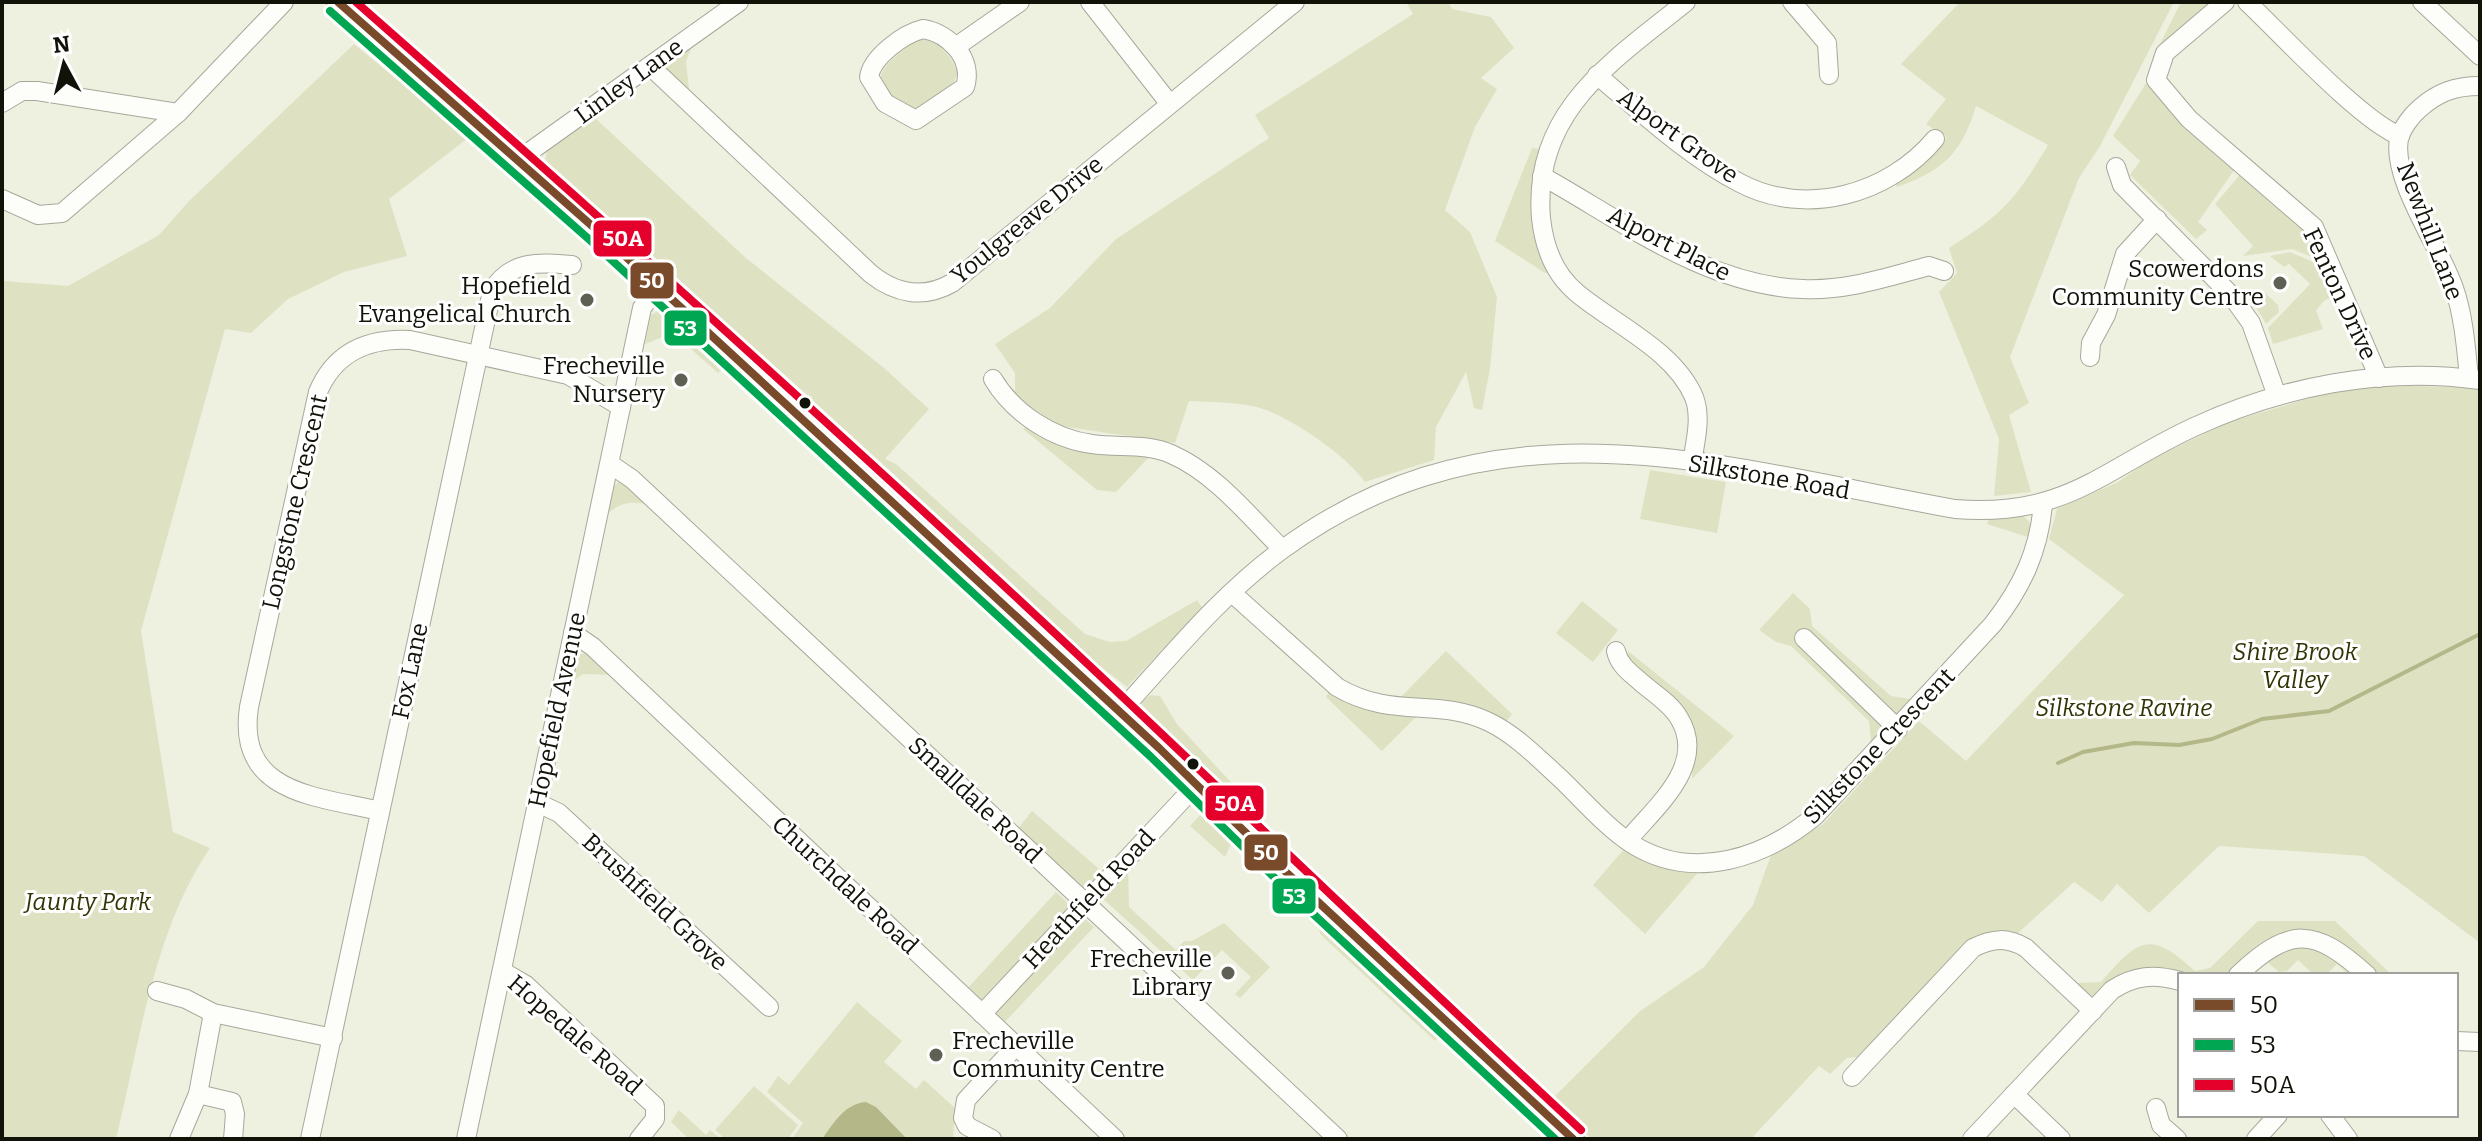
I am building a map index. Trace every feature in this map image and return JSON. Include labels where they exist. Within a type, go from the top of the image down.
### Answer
[{"type":"main road","points":[[338,2],[657,286],[942,552],[1120,712],[1573,1139]]},
{"type":"street","points":[[2,199],[38,215],[62,213],[178,113],[284,2]]},
{"type":"street","points":[[957,46],[1020,2]]},
{"type":"street","points":[[1090,2],[1169,103]]},
{"type":"street","name":"Youlgreave Drive","points":[[650,66],[871,274],[892,289],[916,293],[941,289],[952,283],[1295,2]]},
{"type":"street","points":[[1686,2],[1597,75],[1567,109],[1547,152],[1542,176],[1542,228],[1552,261],[1575,291],[1665,360],[1688,385],[1698,415],[1692,463]]},
{"type":"street","points":[[1792,2],[1827,43],[1829,75]]},
{"type":"street","name":"Fenton Drive","points":[[2225,2],[2165,53],[2156,80],[2189,119],[2314,227],[2379,378]]},
{"type":"street","points":[[2247,2],[2385,129],[2400,136]]},
{"type":"street","points":[[2422,2],[2480,56]]},
{"type":"street","name":"Linley Lane","points":[[518,160],[650,66],[726,5]]},
{"type":"street","points":[[916,31],[934,31],[957,46],[968,78],[965,87],[923,117],[908,118],[885,103],[869,77],[870,67],[879,57],[916,31]]},
{"type":"street","name":"Alport Grove","points":[[1597,75],[1665,131],[1739,182],[1782,196],[1825,199],[1863,190],[1904,169],[1935,139]]},
{"type":"street","name":"Newhill Lane","points":[[2474,379],[2459,306],[2406,181],[2400,136],[2411,116],[2434,95],[2458,86],[2480,86]]},
{"type":"street","points":[[2,103],[22,91],[37,91],[178,113]]},
{"type":"street","points":[[2116,167],[2122,185],[2210,271],[2251,323],[2277,396]]},
{"type":"street","name":"Alport Place","points":[[1542,176],[1673,250],[1749,281],[1805,289],[1838,288],[1929,266],[1944,271]]},
{"type":"street","points":[[2090,357],[2091,343],[2106,315],[2119,266],[2125,254],[2157,219]]},
{"type":"street","name":"Fox Lane","points":[[310,1139],[492,291],[500,278],[528,264],[572,265]]},
{"type":"street","name":"Hopefield Avenue","points":[[466,1139],[644,302],[657,286]]},
{"type":"street","name":"Longstone Crescent","points":[[380,811],[293,790],[263,772],[248,742],[247,724],[252,692],[318,392],[332,366],[358,347],[392,339],[568,375],[621,407]]},
{"type":"street","name":"Silkstone Road","points":[[1120,712],[1232,593],[1282,549],[1343,511],[1384,491],[1461,464],[1506,457],[1594,451],[1692,463],[1979,511],[2043,504],[2101,480],[2192,428],[2277,396],[2379,378],[2474,379]]},
{"type":"street","points":[[993,379],[1009,402],[1057,434],[1091,444],[1153,448],[1189,463],[1235,501],[1282,549]]},
{"type":"street","name":"Smalldale Road","points":[[610,464],[679,522],[1338,1139]]},
{"type":"street","name":"Silkstone Crescent","points":[[1232,593],[1337,687],[1355,697],[1394,709],[1471,715],[1501,729],[1628,840],[1662,856],[1704,863],[1746,857],[1789,838],[1816,815],[1898,729],[2014,598],[2035,551],[2043,504]]},
{"type":"street","name":"Churchdale Road","points":[[573,633],[593,647],[1115,1139]]},
{"type":"street","points":[[1804,638],[1898,729]]},
{"type":"street","points":[[1616,651],[1622,665],[1679,718],[1688,748],[1687,762],[1680,777],[1628,840]]},
{"type":"street","name":"Heathfield Road","points":[[982,1014],[1197,784]]},
{"type":"street","name":"Brushfield Grove","points":[[538,803],[559,813],[769,1007]]},
{"type":"street","points":[[2240,973],[2266,949],[2300,938],[2330,946],[2364,973]]},
{"type":"street","points":[[1852,1077],[1973,948],[1987,941],[2014,941],[2026,948],[2093,1011]]},
{"type":"street","name":"Hopedale Road","points":[[502,971],[526,985],[655,1106],[655,1119],[639,1139]]},
{"type":"street","points":[[1972,1139],[2093,1011],[2128,980],[2146,976],[2178,981]]},
{"type":"street","points":[[157,991],[186,999],[213,1013],[333,1038]]},
{"type":"street","points":[[179,1139],[198,1094],[213,1013]]},
{"type":"street","points":[[2458,1041],[2480,1042]]},
{"type":"street","points":[[992,1139],[967,1126],[963,1109],[966,1100],[1016,1046]]},
{"type":"street","points":[[198,1094],[232,1102],[235,1114],[233,1139]]},
{"type":"street","points":[[2014,1094],[2061,1139]]},
{"type":"street","points":[[2156,1108],[2161,1125],[2177,1139]]},
{"type":"street","points":[[2256,1139],[2276,1117]]},
{"type":"street","points":[[2332,1117],[2348,1139]]},
{"type":"green space","points":[[1448,2],[1452,9],[1491,17],[1514,48],[1481,78],[1497,89],[1475,127],[1445,210],[1470,232],[1497,297],[1490,369],[1482,410],[1474,408],[1466,372],[1436,427],[1434,460],[1365,482],[1314,436],[1281,417],[1252,406],[1189,401],[1175,443],[1060,426],[1015,397],[1015,373],[995,344],[1050,308],[1116,239],[1269,138],[1255,115],[1413,14],[1407,4]]},
{"type":"green space","points":[[1960,2],[2174,2],[2100,146],[2079,178],[2010,357],[2029,403],[2009,415],[2031,492],[1994,496],[1999,439],[1939,292],[1957,273],[1949,248],[2007,204],[2048,145],[1976,106],[1957,148],[1939,167],[1897,187],[1894,181],[1926,159],[1947,138],[1926,124],[1946,99],[1901,64]]},
{"type":"green space","points":[[2181,2],[2206,2],[2211,8],[2154,62],[2152,60]]},
{"type":"green space","points":[[917,39],[943,49],[958,73],[953,84],[916,110],[887,92],[881,75],[893,59]]},
{"type":"green space","points":[[694,42],[686,61],[690,98],[662,68]]},
{"type":"green space","name":"Jaunty Park","points":[[354,44],[468,138],[389,199],[407,256],[344,272],[288,299],[251,333],[225,329],[141,631],[173,832],[210,848],[175,915],[162,951],[141,1026],[116,1139],[2,1139],[4,281],[68,286],[159,235],[189,201]]},
{"type":"green space","points":[[2153,72],[2216,155],[2237,166],[2198,222],[2207,230],[2196,239],[2130,175],[2140,161],[2113,136]]},
{"type":"green space","points":[[593,116],[746,258],[884,368],[929,409],[885,459],[896,464],[1085,634],[1110,642],[1126,641],[1197,600],[1202,607],[1127,687],[1025,609],[551,172],[545,163],[547,150]]},
{"type":"green space","points":[[1532,148],[1540,149],[1535,197],[1541,240],[1550,272],[1545,273],[1495,241]]},
{"type":"green space","points":[[2243,171],[2312,228],[2327,263],[2292,249],[2243,256],[2253,246],[2215,204]]},
{"type":"green space","points":[[2290,252],[2329,269],[2363,358],[2361,362],[2335,296],[2325,300],[2316,310],[2323,329],[2273,344],[2268,328],[2310,284],[2289,264],[2284,267],[2270,256]]},
{"type":"green space","points":[[2263,291],[2278,305],[2279,312],[2266,324],[2253,302]]},
{"type":"green space","points":[[665,307],[727,364],[718,373],[673,333],[645,344],[651,315]]},
{"type":"green space","name":"Shire Brook Valley","points":[[2386,385],[2480,388],[2480,943],[2364,856],[2219,846],[2149,913],[2117,884],[2102,902],[2074,882],[2016,935],[1993,933],[1859,1057],[1847,1058],[1830,1074],[1819,1066],[1751,1139],[1592,1139],[1550,1101],[1639,1012],[1704,967],[1753,905],[1771,855],[1823,824],[1919,721],[1966,761],[2124,595],[2049,539],[2057,509],[2118,482],[2151,459],[2229,422],[2333,391]]},
{"type":"green space","points":[[1029,425],[1152,454],[1116,492],[1097,490],[1023,429]]},
{"type":"green space","points":[[1650,470],[1726,482],[1717,533],[1640,519]]},
{"type":"green space","points":[[621,480],[649,505],[625,504],[605,516],[610,489]]},
{"type":"green space","points":[[2024,516],[2034,528],[2031,538],[1987,524],[1989,518]]},
{"type":"green space","points":[[943,567],[1000,617],[996,621],[943,572]]},
{"type":"green space","points":[[1793,593],[1810,609],[1812,626],[1891,696],[1911,699],[1871,744],[1869,721],[1791,646],[1776,642],[1759,630]]},
{"type":"green space","points":[[1582,601],[1618,630],[1593,662],[1556,633]]},
{"type":"green space","points":[[1446,651],[1512,714],[1505,723],[1396,702]]},
{"type":"green space","points":[[1628,651],[1734,736],[1692,779],[1693,747],[1628,664]]},
{"type":"green space","points":[[580,654],[588,654],[611,675],[583,674],[569,684],[574,659]]},
{"type":"green space","points":[[1330,690],[1372,710],[1417,716],[1382,751],[1326,697]]},
{"type":"green space","points":[[1151,695],[1160,696],[1177,724],[1240,792],[1230,802],[1140,702]]},
{"type":"green space","points":[[1032,811],[1113,881],[1128,862],[1129,907],[1176,950],[1184,941],[1192,941],[1224,923],[1270,967],[1240,998],[1235,994],[1251,977],[1222,950],[1193,980],[1091,888],[1080,888],[1016,831]]},
{"type":"green space","points":[[1200,815],[1231,844],[1225,857],[1190,826]]},
{"type":"green space","points":[[1625,848],[1700,870],[1645,934],[1593,885]]},
{"type":"green space","points":[[1277,885],[1302,897],[1444,1033],[1442,1038],[1434,1040],[1320,934],[1319,928],[1292,906],[1287,906],[1271,890]]},
{"type":"green space","points":[[1056,892],[1094,927],[1004,1023],[966,990]]},
{"type":"green space","points":[[2258,921],[2335,921],[2390,973],[2347,973],[2337,964],[2328,973],[2312,973],[2298,960],[2287,971],[2279,972],[2253,950],[2231,973],[2178,973],[2178,977],[2092,996],[2076,983],[2101,982],[2125,956],[2145,945],[2167,949],[2195,971],[2210,968]]},
{"type":"green space","points":[[857,1002],[902,1041],[884,1062],[916,1089],[924,1080],[955,1108],[953,1139],[792,1139],[803,1123],[767,1092],[778,1076],[789,1085]]},
{"type":"green space","points":[[754,1086],[798,1125],[788,1139],[725,1139],[715,1130]]},
{"type":"green space","points":[[679,1110],[706,1135],[710,1130],[721,1139],[689,1139],[671,1122]]},
{"type":"shaded area","points":[[866,1102],[876,1107],[907,1139],[822,1139],[846,1110]]},
{"type":"waterway","points":[[2058,763],[2083,752],[2134,743],[2179,745],[2212,739],[2262,719],[2329,711],[2480,634]]},
{"type":"transit line","name":"50","points":[[338,2],[599,232],[1159,748],[1288,874],[1573,1139]]},
{"type":"transit line","name":"50A","points":[[356,2],[867,459],[1581,1130]]},
{"type":"transit line","name":"53","points":[[330,11],[591,241],[1151,757],[1280,883],[1555,1139]]},
{"type":"place","name":"Scowerdons Community Centre","points":[[2280,283]]},
{"type":"place","name":"Hopefield Evangelical Church","points":[[587,300]]},
{"type":"place","name":"Frecheville Nursery","points":[[681,380]]},
{"type":"place","name":"Frecheville Library","points":[[1228,973]]},
{"type":"place","name":"Frecheville Community Centre","points":[[936,1055]]},
{"type":"park label","name":"Silkstone Ravine","points":[[2124,708]]}]
